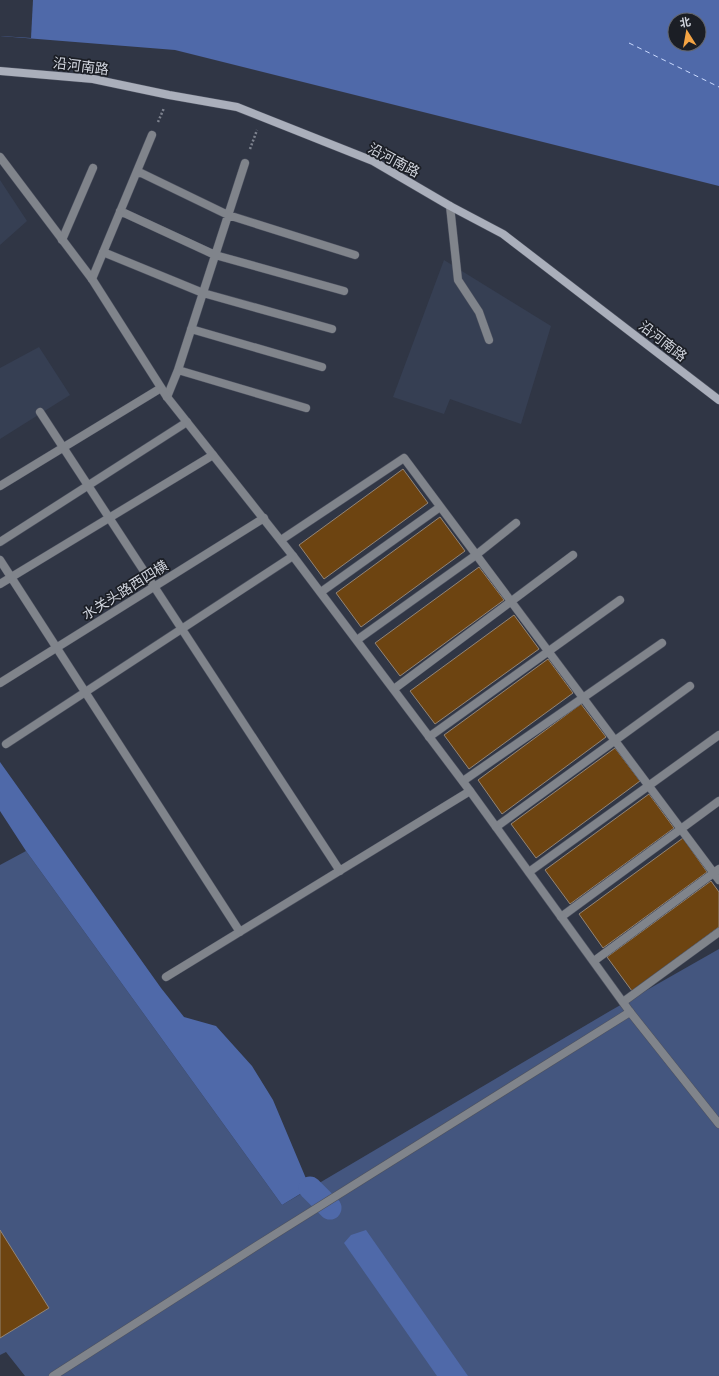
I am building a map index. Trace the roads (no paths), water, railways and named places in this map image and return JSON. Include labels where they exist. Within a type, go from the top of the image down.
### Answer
[{"type":"main road","name":"沿河南路","points":[[0,71],[92,79],[237,107],[373,161],[450,206],[504,234],[719,400]]},
{"type":"street","points":[[92,279],[152,135]]},
{"type":"street","points":[[0,157],[92,279],[167,397],[321,592],[463,781],[630,1012],[719,1124]]},
{"type":"street","points":[[167,397],[178,370],[245,163]]},
{"type":"street","points":[[62,240],[93,168]]},
{"type":"street","points":[[137,171],[228,215],[354,255]]},
{"type":"street","points":[[450,206],[458,280],[479,312],[489,340]]},
{"type":"street","points":[[120,211],[215,255],[344,291]]},
{"type":"street","points":[[103,252],[203,293],[332,329]]},
{"type":"street","points":[[191,329],[322,366]]},
{"type":"street","points":[[178,370],[306,408]]},
{"type":"street","points":[[0,486],[161,388]]},
{"type":"street","points":[[40,412],[340,871]]},
{"type":"street","points":[[0,542],[187,422]]},
{"type":"street","points":[[0,584],[213,455]]},
{"type":"street","points":[[281,540],[404,458],[681,830],[716,871],[719,880]]},
{"type":"street","points":[[321,592],[440,507]]},
{"type":"street","name":"水关头路西四横","points":[[0,683],[264,518]]},
{"type":"street","points":[[357,640],[476,555],[516,523]]},
{"type":"street","points":[[394,689],[573,555]]},
{"type":"street","points":[[6,744],[293,556]]},
{"type":"street","points":[[0,560],[240,932]]},
{"type":"street","points":[[429,737],[620,600]]},
{"type":"street","points":[[463,781],[662,643]]},
{"type":"street","points":[[496,827],[690,686]]},
{"type":"street","points":[[528,872],[719,735]]},
{"type":"street","points":[[166,977],[470,791]]},
{"type":"street","points":[[561,917],[719,801]]},
{"type":"street","points":[[594,962],[716,871]]},
{"type":"street","points":[[623,1002],[719,932]]},
{"type":"street","points":[[53,1376],[269,1238],[630,1012]]},
{"type":"waterway","points":[[310,1188],[330,1208]]}]
